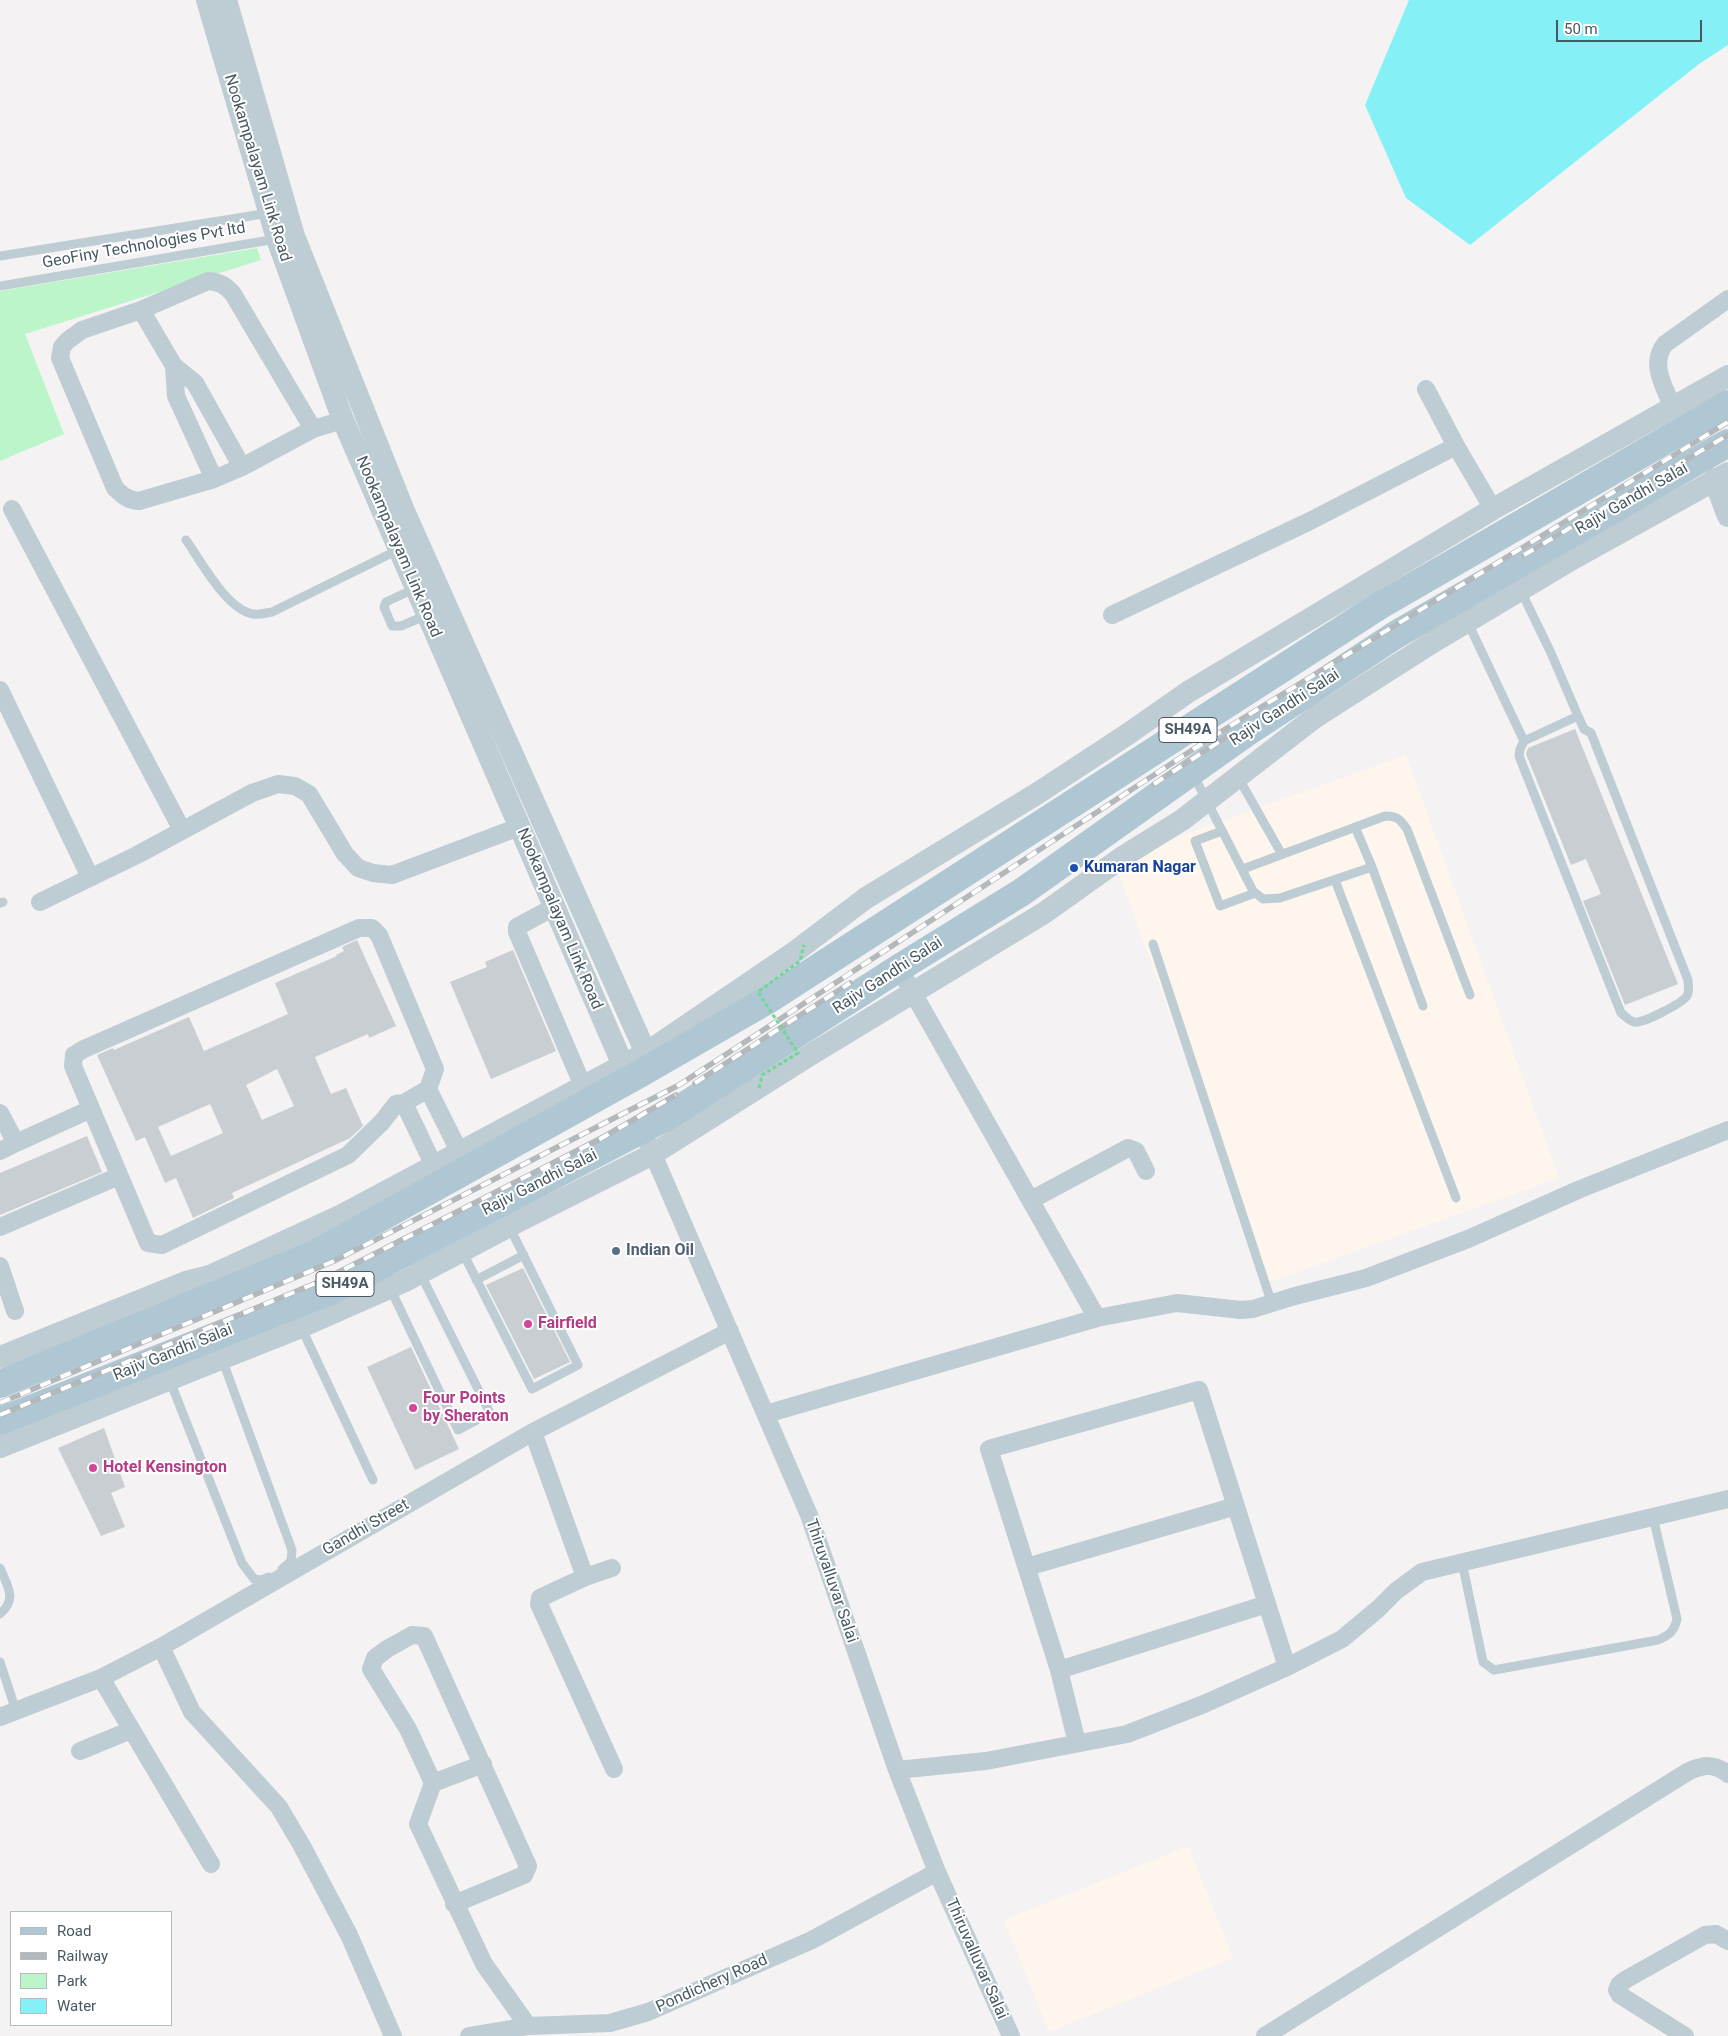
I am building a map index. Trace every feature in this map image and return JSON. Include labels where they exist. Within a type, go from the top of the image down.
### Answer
[{"type":"main road","name":"Rajiv Gandhi Salai","points":[[0,1384],[315,1254],[638,1065],[771,998],[1379,606],[1728,404]]},
{"type":"main road","name":"Rajiv Gandhi Salai","points":[[0,1421],[332,1290],[670,1115],[899,968],[1022,892],[1246,732],[1397,634],[1728,443]]},
{"type":"main road","points":[[1306,654],[1325,681]]},
{"type":"street","name":"Nookampalayam Link Road","points":[[207,0],[286,237],[343,420],[554,907],[638,1065]]},
{"type":"street","name":"Nookampalayam Link Road","points":[[226,0],[277,211]]},
{"type":"street","name":"Nookampalayam Link Road","points":[[286,237],[638,1065]]},
{"type":"street","points":[[313,429],[233,294],[225,285],[218,282],[208,281],[141,310],[82,330],[62,347],[60,358],[115,488],[130,500],[139,501],[214,479],[242,467],[313,429],[343,420]]},
{"type":"street","points":[[1673,408],[1657,366],[1660,351],[1666,344],[1728,299]]},
{"type":"street","points":[[141,310],[174,366],[195,383],[200,390],[242,467]]},
{"type":"street","points":[[174,366],[176,396],[214,479]]},
{"type":"street","points":[[0,1357],[186,1282],[210,1276],[342,1215],[583,1086],[638,1065],[866,898],[1038,793],[1188,692],[1493,509],[1728,376]]},
{"type":"street","points":[[1426,389],[1456,446],[1493,509]]},
{"type":"street","points":[[1112,615],[1308,522],[1456,446]]},
{"type":"street","points":[[0,1447],[300,1327],[390,1288],[653,1154],[1044,913],[1124,856],[1182,820],[1314,718],[1433,642],[1468,623],[1569,561],[1721,476],[1728,516]]},
{"type":"street","points":[[12,509],[182,830]]},
{"type":"street","points":[[0,690],[90,877]]},
{"type":"street","points":[[40,902],[252,792],[278,784],[295,786],[309,794],[345,854],[358,868],[373,873],[392,875],[519,827]]},
{"type":"street","points":[[554,907],[522,922],[517,926],[517,932],[583,1086]]},
{"type":"street","points":[[359,928],[372,928],[379,935],[435,1069],[428,1089],[404,1103],[396,1104],[382,1122],[348,1155],[162,1246],[148,1243],[73,1066],[74,1055],[84,1049],[359,928]]},
{"type":"street","points":[[899,968],[1097,1318]]},
{"type":"street","points":[[428,1089],[460,1153]]},
{"type":"street","points":[[404,1103],[434,1166]]},
{"type":"street","points":[[0,1113],[8,1147],[91,1109]]},
{"type":"street","name":"Thiruvalluvar Salai","points":[[641,1130],[809,1515],[897,1770],[937,1872],[1010,2036]]},
{"type":"street","points":[[766,1414],[1097,1318],[1177,1303],[1241,1310],[1272,1304],[1295,1296],[1366,1278],[1468,1239],[1578,1190],[1728,1130]]},
{"type":"street","points":[[1031,1200],[1128,1148],[1136,1151],[1146,1172]]},
{"type":"street","points":[[0,1227],[119,1176]]},
{"type":"street","points":[[0,1266],[14,1311]]},
{"type":"street","name":"Gandhi Street","points":[[8,1714],[101,1678],[161,1647],[533,1432],[730,1331]]},
{"type":"street","points":[[1077,1743],[1059,1670],[990,1449],[1199,1390],[1287,1667]]},
{"type":"street","points":[[533,1432],[585,1577]]},
{"type":"street","points":[[897,1770],[986,1761],[1127,1734],[1204,1704],[1287,1667],[1342,1639],[1396,1591],[1422,1572],[1728,1499]]},
{"type":"street","points":[[1027,1567],[1236,1506]]},
{"type":"street","points":[[612,1568],[585,1577],[540,1598],[539,1604],[614,1769]]},
{"type":"street","points":[[1059,1670],[1267,1604]]},
{"type":"street","points":[[454,1904],[524,1875],[528,1866],[424,1636],[412,1635],[376,1658],[371,1669],[408,1729],[433,1783],[418,1824],[454,1904],[484,1964],[530,2031]]},
{"type":"street","points":[[161,1647],[192,1712],[280,1807],[348,1935],[392,2036]]},
{"type":"street","points":[[101,1678],[211,1864]]},
{"type":"street","points":[[80,1751],[132,1730]]},
{"type":"street","points":[[433,1783],[482,1764]]},
{"type":"street","points":[[1265,2036],[1688,1771],[1701,1766],[1711,1765],[1720,1768],[1728,1774]]},
{"type":"street","name":"Pondichery Road","points":[[469,2036],[610,2023],[648,2012],[812,1940],[937,1872]]},
{"type":"street","points":[[1684,2036],[1620,1995],[1617,1990],[1619,1984],[1705,1935],[1716,1934],[1728,1941]]},
{"type":"lane","name":"GeoFiny Technologies Pvt ltd","points":[[0,256],[277,211]]},
{"type":"lane","name":"GeoFiny Technologies Pvt ltd","points":[[0,286],[286,237]]},
{"type":"lane","points":[[186,540],[225,595],[239,608],[254,614],[272,612],[399,549]]},
{"type":"lane","points":[[416,588],[386,602],[384,607],[392,626],[401,626],[427,615]]},
{"type":"lane","points":[[1521,591],[1551,653],[1584,729],[1591,733],[1688,980],[1689,991],[1686,997],[1641,1022],[1633,1022],[1621,1013],[1519,756],[1524,741],[1578,716]]},
{"type":"lane","points":[[1468,623],[1524,741]]},
{"type":"lane","points":[[1192,772],[1255,893],[1263,899],[1270,900],[1372,867]]},
{"type":"lane","points":[[1238,776],[1281,853]]},
{"type":"lane","points":[[1243,869],[1281,853],[1385,816],[1393,816],[1400,819],[1407,829],[1470,994]]},
{"type":"lane","points":[[1355,827],[1424,1006]]},
{"type":"lane","points":[[1222,830],[1195,841],[1220,906],[1255,893]]},
{"type":"lane","points":[[1336,880],[1456,1198]]},
{"type":"lane","points":[[1153,944],[1272,1304]]},
{"type":"lane","points":[[462,1251],[532,1389],[578,1365],[509,1226]]},
{"type":"lane","points":[[476,1280],[524,1255]]},
{"type":"lane","points":[[390,1288],[458,1430],[490,1413],[420,1273]]},
{"type":"lane","points":[[300,1327],[373,1480]]},
{"type":"lane","points":[[170,1379],[242,1563],[254,1579],[268,1578],[288,1565],[292,1557],[292,1550],[222,1358]]},
{"type":"lane","points":[[1462,1562],[1483,1662],[1494,1670],[1658,1640],[1670,1634],[1675,1628],[1677,1619],[1653,1517]]},
{"type":"lane","points":[[0,1568],[11,1597],[10,1603],[0,1614]]},
{"type":"lane","points":[[0,1662],[8,1714]]},
{"type":"path","points":[[759,1088],[762,1074],[798,1053],[758,992],[800,961],[804,945]]},
{"type":"shaded area","points":[[1406,755],[1559,1178],[1267,1283],[1114,860]]},
{"type":"shaded area","points":[[1188,1846],[1233,1958],[1049,2032],[1004,1920]]},
{"type":"green space","points":[[257,248],[261,260],[25,334],[64,434],[0,461],[0,291]]},
{"type":"water","points":[[1409,0],[1728,0],[1728,45],[1699,64],[1470,245],[1406,198],[1365,105]]},
{"type":"building","points":[[1575,729],[1678,984],[1625,1005],[1583,901],[1601,894],[1586,859],[1571,865],[1526,754],[1528,748]]},
{"type":"building","points":[[357,940],[396,1026],[369,1038],[368,1034],[315,1057],[331,1094],[346,1088],[363,1126],[350,1138],[232,1193],[234,1198],[193,1218],[176,1178],[165,1183],[145,1137],[136,1141],[97,1055],[113,1048],[114,1050],[189,1017],[204,1051],[252,1030],[288,1014],[275,983],[337,956],[344,951],[342,947]],"holes":[[[277,1069],[294,1106],[262,1120],[246,1085]],[[210,1104],[223,1133],[171,1156],[158,1127]]]},
{"type":"building","points":[[513,950],[556,1051],[491,1079],[450,982],[487,967],[485,962]]},
{"type":"building","points":[[87,1136],[102,1172],[0,1215],[0,1173]]},
{"type":"building","name":"Fairfield","points":[[523,1268],[570,1362],[534,1379],[486,1285]]},
{"type":"building","name":"Four Points by Sheraton","points":[[411,1347],[459,1449],[415,1470],[367,1367]]},
{"type":"building","name":"Hotel Kensington","points":[[104,1428],[125,1487],[111,1493],[125,1527],[101,1536],[58,1448]]},
{"type":"railway","points":[[0,1403],[334,1261],[679,1085],[1209,739],[1728,422]]},
{"type":"railway","points":[[1524,555],[1728,435]]},
{"type":"railway","points":[[1154,784],[1231,734]]},
{"type":"railway","points":[[695,1083],[850,983]]},
{"type":"railway","points":[[0,1415],[323,1280],[600,1139],[676,1095]]},
{"type":"place","name":"Kumaran Nagar","points":[[1074,868]]},
{"type":"place","name":"Indian Oil","points":[[616,1251]]},
{"type":"place","name":"Fairfield","points":[[528,1324]]},
{"type":"place","name":"Four Points by Sheraton","points":[[413,1408]]},
{"type":"place","name":"Hotel Kensington","points":[[93,1468]]}]
